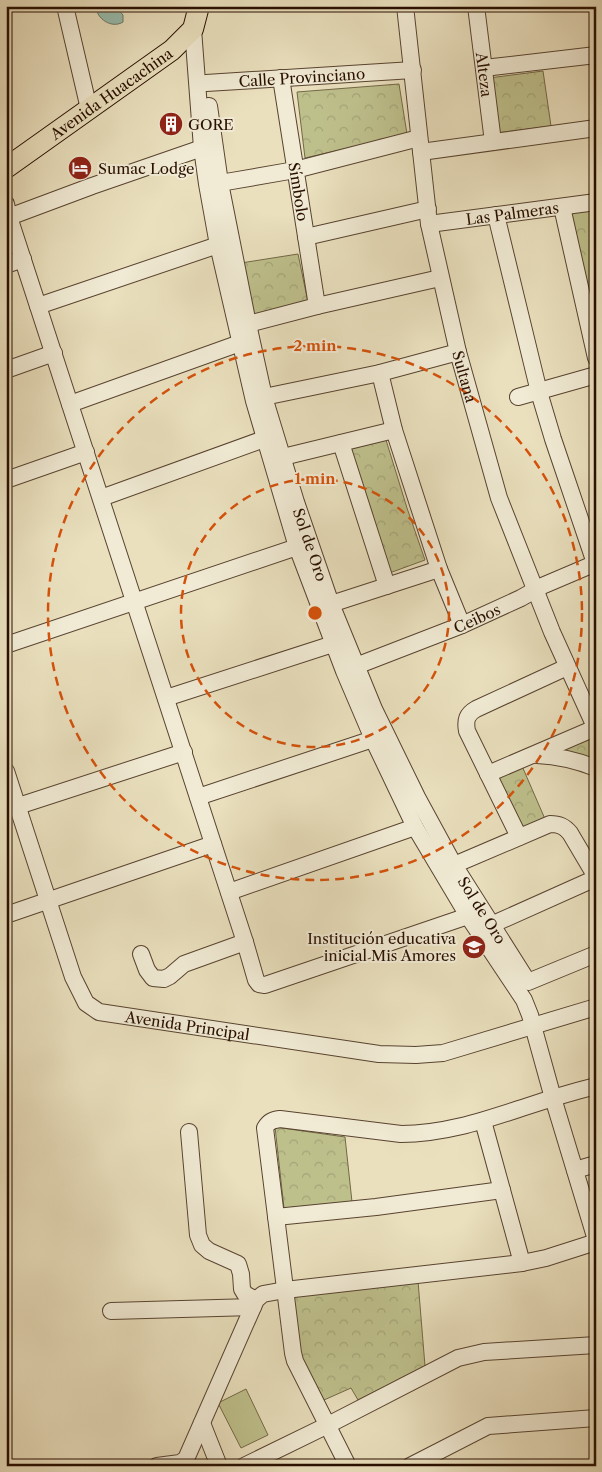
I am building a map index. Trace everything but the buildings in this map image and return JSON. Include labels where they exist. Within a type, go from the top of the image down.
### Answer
[{"type":"main road","points":[[193,29],[200,6]]},
{"type":"main road","name":"Avenida Huacachina","points":[[6,168],[172,50],[193,29]]},
{"type":"street","points":[[66,6],[89,109]]},
{"type":"street","name":"Sol de Oro","points":[[200,6],[206,83],[220,183],[264,397],[304,527],[331,604],[356,666],[386,734],[454,865],[528,982],[596,954]]},
{"type":"street","name":"Sultana","points":[[405,6],[405,71],[420,145],[428,217],[440,278],[458,352],[499,498],[567,667],[591,706],[596,729]]},
{"type":"street","name":"Alteza","points":[[476,6],[493,142]]},
{"type":"street","points":[[157,1466],[181,1464],[186,1459],[254,1303],[263,1294],[522,1263],[546,1258],[596,1241],[524,1000],[468,916],[415,827],[373,739],[333,644],[297,547],[264,439],[218,245],[202,148],[193,29]]},
{"type":"street","points":[[484,68],[596,55]]},
{"type":"street","name":"Calle Provinciano","points":[[206,83],[405,71]]},
{"type":"street","name":"Símbolo","points":[[281,78],[294,170],[317,306]]},
{"type":"street","points":[[220,183],[420,145],[493,142],[596,128]]},
{"type":"street","points":[[202,148],[92,186],[8,211],[246,942],[256,980],[259,984],[265,985],[468,916]]},
{"type":"street","name":"Las Palmeras","points":[[306,237],[428,217],[496,215],[596,202]]},
{"type":"street","points":[[562,207],[596,358]]},
{"type":"street","points":[[496,215],[539,392],[595,564]]},
{"type":"street","points":[[38,306],[218,245]]},
{"type":"street","points":[[6,265],[23,259]]},
{"type":"street","points":[[248,324],[440,278]]},
{"type":"street","points":[[70,404],[240,343]]},
{"type":"street","points":[[264,397],[380,373],[458,352]]},
{"type":"street","points":[[6,370],[54,353]]},
{"type":"street","points":[[380,373],[394,430],[439,569],[462,625]]},
{"type":"street","points":[[518,397],[596,376]]},
{"type":"street","points":[[283,457],[394,430]]},
{"type":"street","points":[[101,498],[264,439]]},
{"type":"street","points":[[341,444],[387,586]]},
{"type":"street","points":[[6,480],[86,452]]},
{"type":"street","points":[[6,645],[297,547]]},
{"type":"street","name":"Ceibos","points":[[356,666],[462,625],[595,564]]},
{"type":"street","points":[[331,604],[439,569]]},
{"type":"street","points":[[166,698],[333,644]]},
{"type":"street","points":[[519,837],[465,724],[470,712],[567,667]]},
{"type":"street","points":[[488,774],[596,729]]},
{"type":"street","points":[[198,797],[373,739]]},
{"type":"street","points":[[12,808],[184,752]]},
{"type":"street","points":[[533,755],[554,755],[596,768]]},
{"type":"street","name":"Avenida Principal","points":[[6,771],[12,808],[48,900],[73,977],[86,1004],[99,1012],[380,1054],[416,1055],[443,1053],[596,1007]]},
{"type":"street","points":[[454,865],[550,824],[558,824],[565,827],[596,878],[491,925]]},
{"type":"street","points":[[229,892],[415,827]]},
{"type":"street","points":[[6,915],[213,844]]},
{"type":"street","points":[[140,954],[153,978],[164,978],[170,976],[184,964],[246,942]]},
{"type":"street","points":[[348,1466],[295,1361],[293,1353],[265,1128],[268,1123],[280,1118],[402,1134],[434,1132],[483,1121],[596,1086]]},
{"type":"street","points":[[483,1121],[522,1263]]},
{"type":"street","points":[[189,1132],[198,1235],[202,1245],[209,1251],[238,1264],[242,1289],[254,1303]]},
{"type":"street","points":[[575,1170],[596,1164]]},
{"type":"street","points":[[276,1217],[376,1207],[502,1190]]},
{"type":"street","points":[[111,1311],[254,1303]]},
{"type":"street","points":[[244,1466],[458,1358],[484,1352],[596,1345]]},
{"type":"street","points":[[410,1466],[488,1426],[596,1418]]},
{"type":"street","points":[[202,1423],[219,1466]]},
{"type":"green space","points":[[543,71],[551,126],[496,133],[489,78]]},
{"type":"green space","points":[[399,84],[407,134],[305,158],[297,92]]},
{"type":"green space","points":[[596,209],[596,307],[589,308],[567,213]]},
{"type":"green space","points":[[298,254],[308,302],[252,317],[241,263]]},
{"type":"green space","points":[[386,440],[425,560],[384,575],[343,451]]},
{"type":"green space","points":[[593,738],[596,743],[596,759],[567,751],[566,749]]},
{"type":"green space","points":[[522,766],[545,819],[522,828],[495,778]]},
{"type":"green space","points":[[275,1127],[345,1137],[352,1202],[284,1208]]},
{"type":"green space","points":[[418,1281],[425,1366],[358,1400],[351,1388],[324,1400],[300,1354],[294,1298],[297,1295]]},
{"type":"green space","points":[[246,1389],[268,1435],[241,1448],[218,1403]]},
{"type":"shaded area","points":[[96,6],[115,6],[123,15],[123,22],[114,24],[105,22],[99,15]]},
{"type":"place","name":"GORE","points":[[171,124]]},
{"type":"place","name":"Sumac Lodge","points":[[80,168]]},
{"type":"place","name":"Institución educativa inicial Mis Amores","points":[[474,947]]}]
